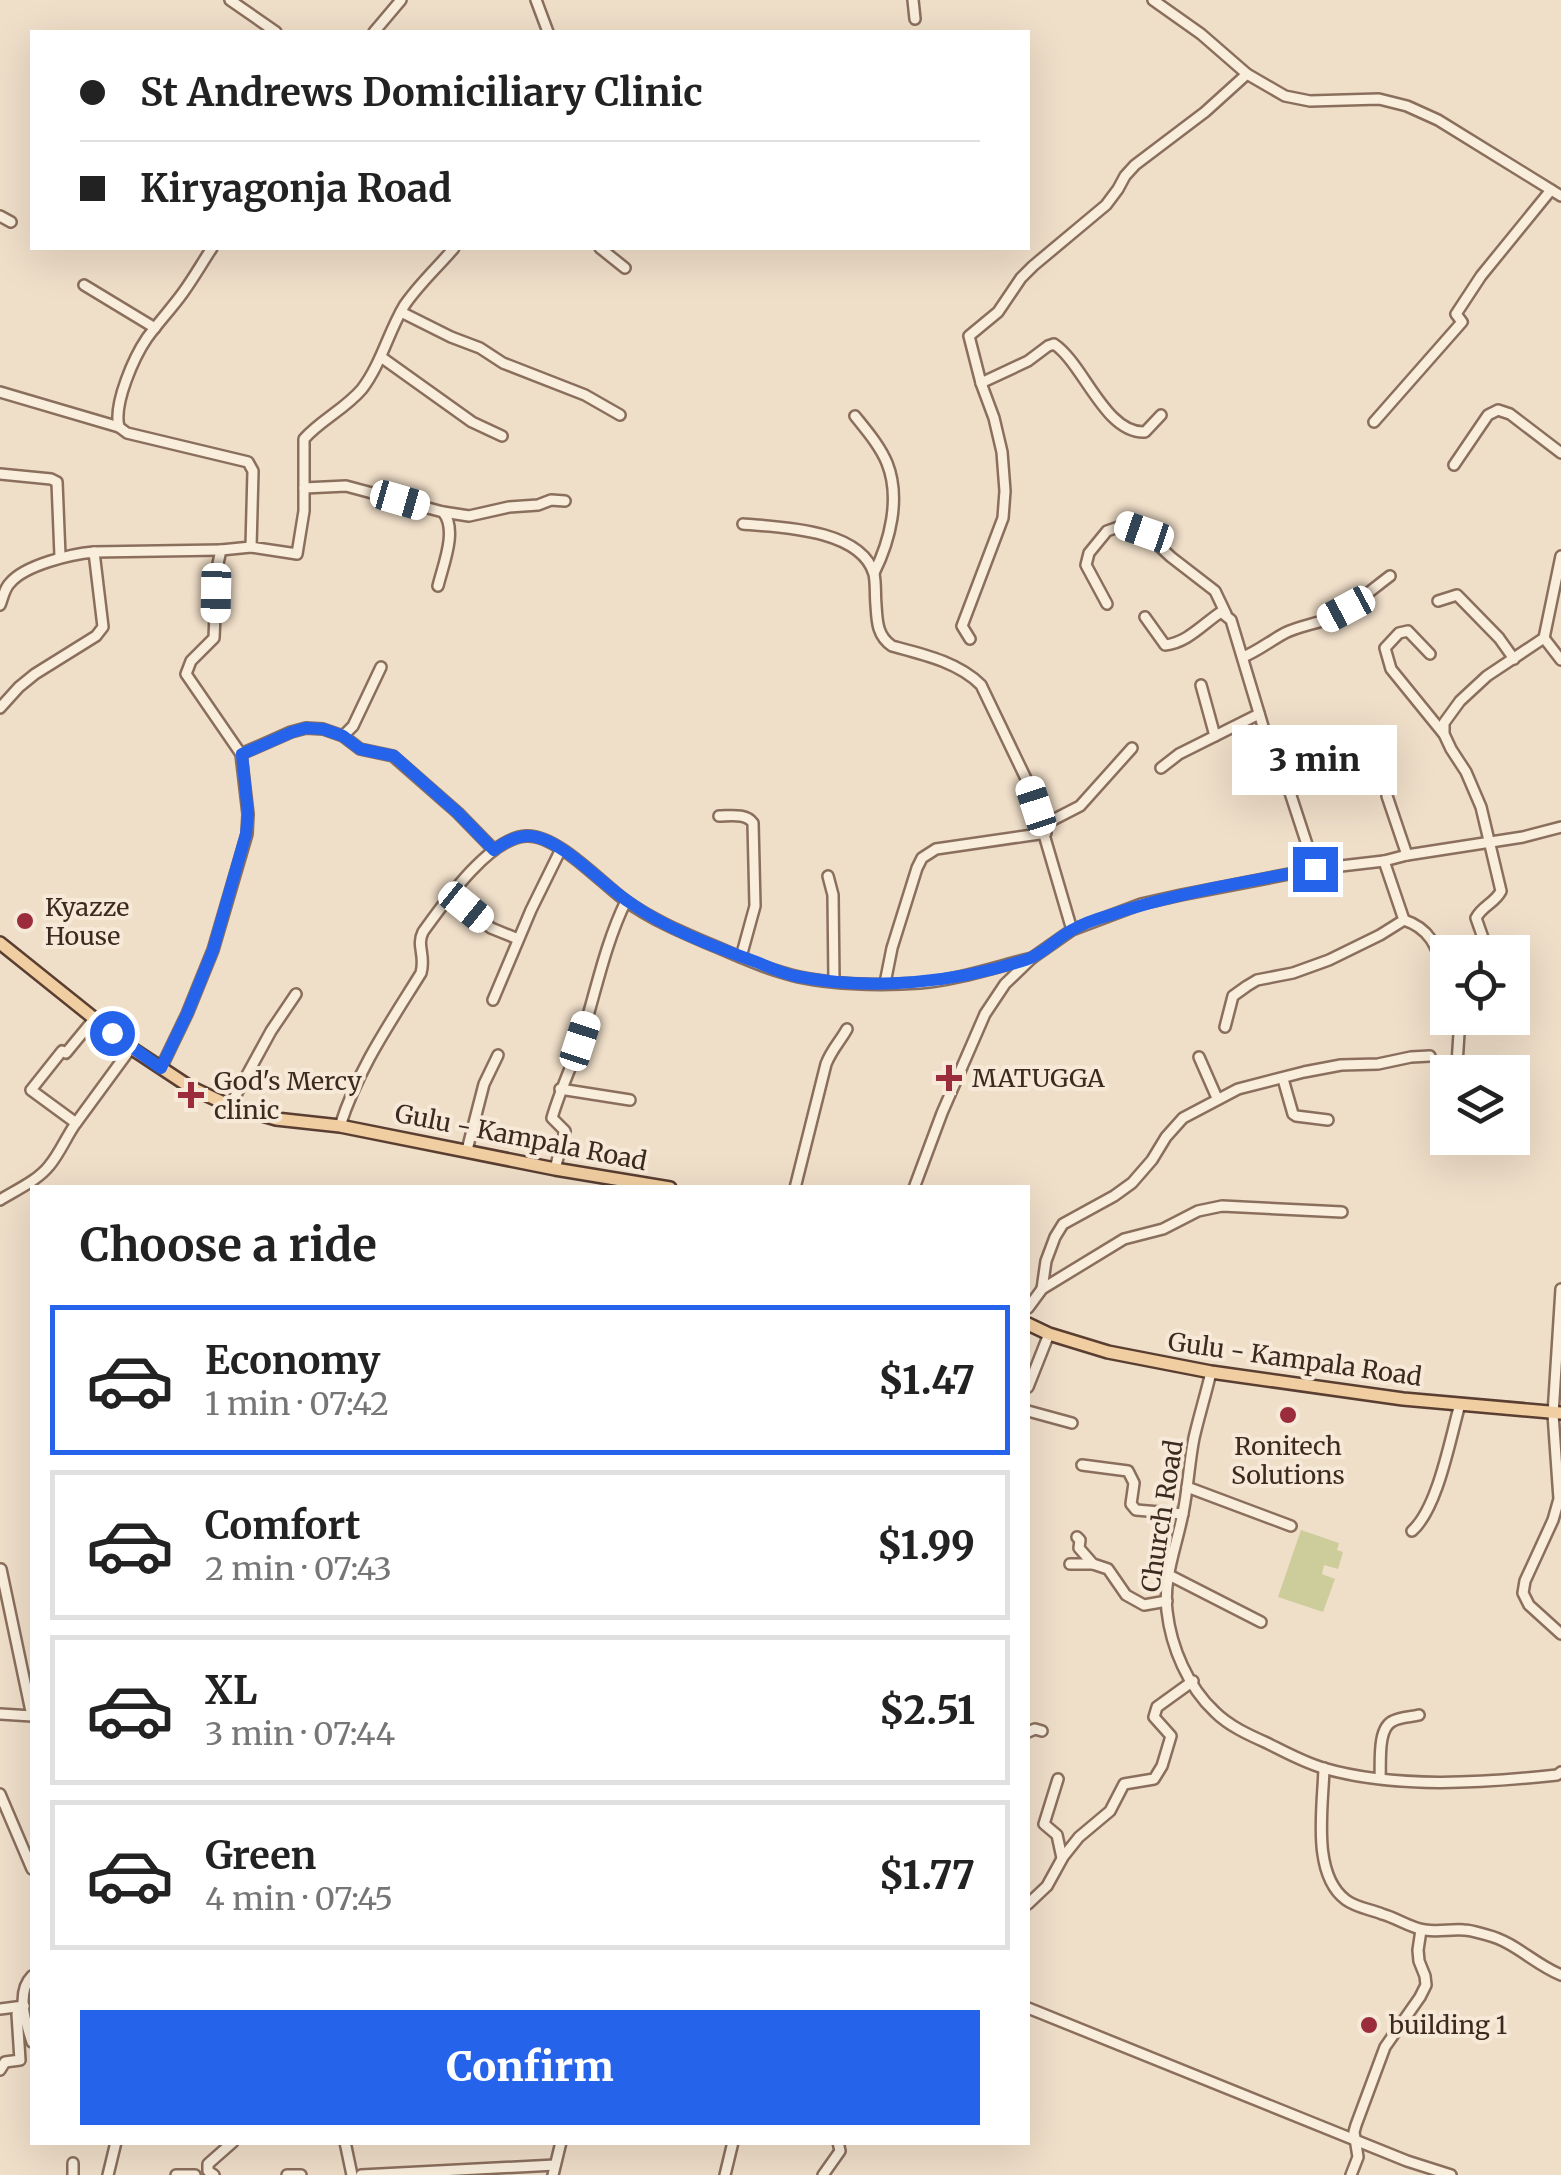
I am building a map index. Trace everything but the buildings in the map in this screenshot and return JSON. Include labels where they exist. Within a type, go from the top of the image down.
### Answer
[{"type":"main road","name":"Gulu - Kampala Road","points":[[0,943],[131,1048],[230,1106],[276,1119],[340,1126],[652,1185]]},
{"type":"main road","name":"Gulu - Kampala Road","points":[[1030,1325],[1108,1352],[1211,1372],[1403,1399],[1557,1414]]},
{"type":"street","points":[[230,0],[273,30]]},
{"type":"street","points":[[376,30],[402,0]]},
{"type":"street","points":[[536,0],[547,30]]},
{"type":"street","points":[[912,0],[915,19]]},
{"type":"street","points":[[1153,0],[1247,74],[1284,96],[1310,101],[1379,99],[1408,106],[1438,120],[1561,196]]},
{"type":"street","points":[[970,639],[962,626],[1003,518],[1005,491],[1002,452],[970,336],[998,312],[1033,266],[1106,205],[1135,165],[1247,74]]},
{"type":"street","points":[[1374,422],[1462,322],[1456,314],[1551,190]]},
{"type":"street","points":[[0,216],[11,222]]},
{"type":"street","points":[[119,427],[121,398],[132,366],[146,340],[211,250]]},
{"type":"street","points":[[0,605],[14,578],[60,556],[251,548],[297,554],[304,511],[304,439],[350,402],[364,385],[402,312],[448,250]]},
{"type":"street","points":[[602,250],[624,268]]},
{"type":"street","points":[[84,285],[155,328]]},
{"type":"street","points":[[402,312],[480,348],[503,363],[620,414]]},
{"type":"street","points":[[981,383],[1054,344],[1068,356],[1106,410],[1122,424],[1145,432],[1161,415]]},
{"type":"street","points":[[381,357],[472,422],[502,436]]},
{"type":"street","points":[[0,392],[119,427],[127,433],[250,464],[251,548]]},
{"type":"street","points":[[1454,465],[1488,414],[1498,410],[1510,414],[1561,453]]},
{"type":"street","points":[[855,416],[877,444],[892,480],[890,530],[874,573]]},
{"type":"street","points":[[0,474],[58,482],[60,556]]},
{"type":"street","points":[[304,488],[346,486],[469,516],[565,500]]},
{"type":"street","points":[[438,586],[450,527],[443,512]]},
{"type":"street","points":[[743,524],[796,528],[832,537],[854,548],[874,573],[877,627],[884,641],[957,668],[981,686],[1030,787],[1072,930]]},
{"type":"street","points":[[1107,604],[1086,565],[1089,553],[1108,531],[1124,525],[1144,532],[1214,591],[1228,616],[1265,733],[1280,762],[1315,869]]},
{"type":"street","points":[[161,1068],[213,950],[246,834],[242,754],[186,674],[190,661],[214,638],[221,550]]},
{"type":"street","points":[[0,708],[18,688],[96,636],[102,627],[94,552]]},
{"type":"street","points":[[1444,734],[1448,714],[1460,700],[1487,676],[1544,638],[1561,556]]},
{"type":"street","points":[[1242,657],[1291,630],[1326,620],[1390,576]]},
{"type":"street","points":[[1438,601],[1457,595],[1514,659]]},
{"type":"street","points":[[1145,618],[1165,644],[1173,644],[1221,612],[1228,616]]},
{"type":"street","points":[[1430,654],[1408,631],[1399,633],[1385,648],[1391,669],[1444,734],[1481,807],[1502,892],[1478,913],[1482,935]]},
{"type":"street","points":[[1544,638],[1561,660]]},
{"type":"street","points":[[343,736],[353,726],[380,667]]},
{"type":"street","points":[[1201,685],[1215,736]]},
{"type":"street","points":[[1161,768],[1179,754],[1259,714]]},
{"type":"street","points":[[242,754],[306,728],[343,736],[360,749],[394,756],[494,850]]},
{"type":"street","points":[[885,983],[899,923],[922,858],[936,849],[1044,829],[1080,806],[1132,748]]},
{"type":"street","points":[[1388,796],[1407,855]]},
{"type":"street","points":[[719,816],[742,816],[753,823],[755,906],[740,957]]},
{"type":"street","points":[[915,1185],[986,1014],[1005,984],[1032,958],[1072,930],[1141,904],[1315,869],[1561,827]]},
{"type":"street","points":[[340,1126],[370,1053],[421,973],[424,962],[420,938],[451,894],[494,850],[504,842],[530,835],[561,849],[626,901],[669,926],[784,973],[834,981],[922,983],[1032,958]]},
{"type":"street","points":[[493,1000],[561,849]]},
{"type":"street","points":[[1384,860],[1404,920]]},
{"type":"street","points":[[828,876],[834,895],[834,981]]},
{"type":"street","points":[[451,894],[491,928],[518,939]]},
{"type":"street","points":[[555,1169],[565,1130],[552,1118],[626,901]]},
{"type":"street","points":[[1225,1027],[1234,996],[1257,980],[1293,974],[1329,960],[1404,920],[1420,925],[1430,939]]},
{"type":"street","points":[[230,1106],[296,994]]},
{"type":"street","points":[[76,1124],[31,1090],[62,1050],[66,1053],[94,1019]]},
{"type":"street","points":[[796,1185],[826,1064],[846,1029]]},
{"type":"street","points":[[0,1200],[48,1168],[62,1142],[131,1048]]},
{"type":"street","points":[[467,1150],[484,1084],[498,1055]]},
{"type":"street","points":[[1042,1290],[1046,1261],[1063,1224],[1132,1183],[1183,1118],[1238,1089],[1326,1066],[1430,1056]]},
{"type":"street","points":[[1199,1057],[1218,1098]]},
{"type":"street","points":[[1282,1079],[1293,1114],[1328,1120]]},
{"type":"street","points":[[560,1089],[630,1100]]},
{"type":"street","points":[[1030,1305],[1042,1290],[1124,1239],[1163,1228],[1214,1206],[1342,1212]]},
{"type":"street","points":[[1561,1289],[1559,1499],[1529,1570],[1524,1593],[1529,1606],[1561,1634]]},
{"type":"street","points":[[1030,1382],[1049,1334]]},
{"type":"street","name":"Church Road","points":[[1211,1372],[1194,1439],[1166,1601],[1176,1650],[1200,1696],[1223,1720],[1288,1754],[1351,1775],[1478,1782],[1561,1772]]},
{"type":"street","points":[[1412,1532],[1427,1514],[1460,1404]]},
{"type":"street","points":[[1030,1412],[1072,1422]]},
{"type":"street","points":[[1082,1465],[1128,1471],[1134,1482],[1131,1504],[1136,1510],[1183,1514]]},
{"type":"street","points":[[1187,1486],[1292,1526]]},
{"type":"street","points":[[1549,1530],[1561,1532]]},
{"type":"street","points":[[1077,1537],[1079,1548],[1093,1564]]},
{"type":"street","points":[[1070,1564],[1093,1564],[1108,1569],[1126,1595],[1144,1605],[1166,1601]]},
{"type":"street","points":[[1,1569],[30,1707]]},
{"type":"street","points":[[1168,1575],[1261,1622]]},
{"type":"street","points":[[1030,1902],[1047,1886],[1062,1858],[1088,1827],[1110,1811],[1124,1784],[1154,1779],[1172,1736],[1154,1712],[1192,1681]]},
{"type":"street","points":[[0,1714],[30,1716]]},
{"type":"street","points":[[1380,1778],[1387,1725],[1419,1715]]},
{"type":"street","points":[[1030,1731],[1042,1731]]},
{"type":"street","points":[[1324,1768],[1322,1846],[1326,1871],[1345,1899],[1421,1930],[1465,1930],[1492,1936],[1516,1946],[1561,1975]]},
{"type":"street","points":[[1058,1779],[1044,1824],[1057,1835],[1062,1858]]},
{"type":"street","points":[[0,1794],[30,1864]]},
{"type":"street","points":[[1352,2175],[1358,2156],[1356,2125],[1385,2047],[1426,1985],[1418,1950],[1421,1930]]},
{"type":"street","points":[[30,1978],[24,1988],[30,2033]]},
{"type":"street","points":[[0,2009],[24,2006]]},
{"type":"street","points":[[0,2070],[5,2062],[20,2060],[18,2014],[24,2006]]},
{"type":"street","points":[[1030,2009],[1450,2175]]},
{"type":"street","points":[[108,2175],[115,2145]]},
{"type":"street","points":[[214,2175],[208,2171],[208,2164],[230,2145]]},
{"type":"street","points":[[347,2145],[352,2175]]},
{"type":"street","points":[[361,2175],[554,2170],[560,2145]]},
{"type":"street","points":[[725,2175],[732,2145]]},
{"type":"street","points":[[822,2175],[840,2151],[839,2145]]},
{"type":"street","points":[[73,2163],[73,2175]]},
{"type":"street","points":[[176,2175],[196,2175]]},
{"type":"street","points":[[287,2175],[301,2175]]},
{"type":"green space","points":[[1301,1530],[1339,1543],[1337,1550],[1343,1552],[1338,1569],[1324,1565],[1322,1574],[1335,1579],[1323,1612],[1278,1597]]},
{"type":"place","name":"Kyazze House","points":[[25,921]]},
{"type":"place","name":"MATUGGA","points":[[949,1078]]},
{"type":"place","name":"God's Mercy clinic","points":[[191,1095]]},
{"type":"place","name":"Ronitech Solutions","points":[[1288,1415]]},
{"type":"place","name":"building 1","points":[[1369,2025]]},
{"type":"route","points":[[112,1033],[161,1068],[213,950],[246,834],[242,754],[306,728],[323,729],[343,736],[360,749],[394,756],[494,850],[518,837],[542,838],[649,916],[740,957],[810,979],[922,983],[948,978],[1032,958],[1072,930],[1141,904],[1315,869]]}]
